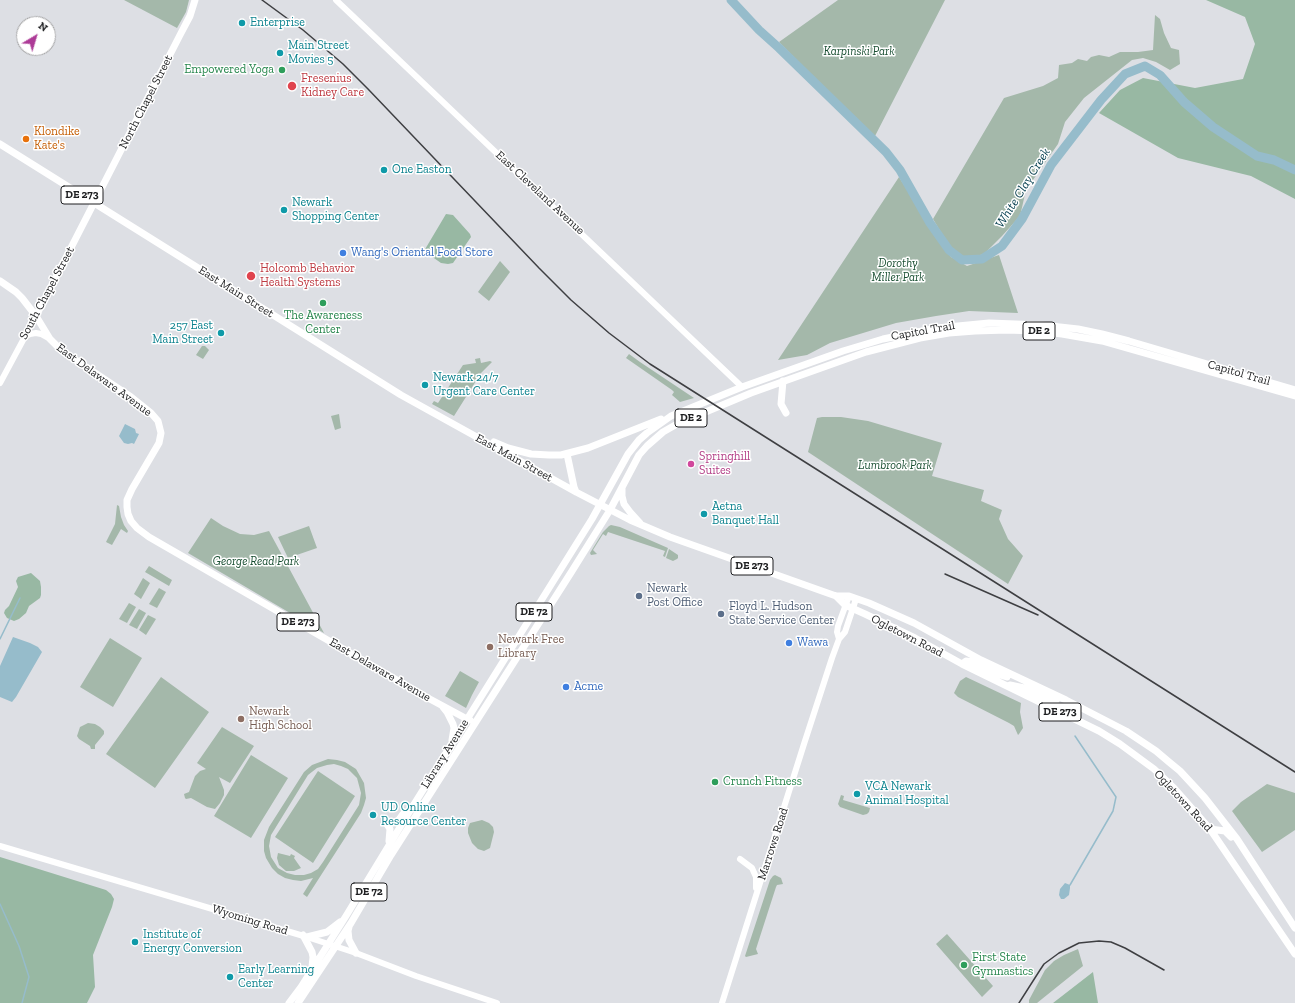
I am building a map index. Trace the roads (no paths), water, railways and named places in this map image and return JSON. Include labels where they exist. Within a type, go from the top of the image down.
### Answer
[{"type":"main road","name":"North Chapel Street","points":[[94,203],[190,16],[195,0]]},
{"type":"main road","name":"East Main Street","points":[[0,144],[401,395],[601,505]]},
{"type":"main road","name":"South Chapel Street","points":[[36,316],[94,203]]},
{"type":"main road","name":"East Delaware Avenue","points":[[0,281],[16,292],[36,316],[56,346],[68,356],[151,413],[158,421],[161,432],[159,443],[132,489],[127,502],[129,517],[137,528],[154,540],[441,705],[467,719],[476,721]]},
{"type":"main road","name":"Capitol Trail","points":[[601,505],[633,447],[647,433],[671,416],[742,387],[843,351],[883,338],[937,328],[973,324],[1006,323],[1060,326],[1129,341],[1295,390]]},
{"type":"main road","name":"Capitol Trail","points":[[610,510],[639,455],[663,432],[677,424],[751,393],[866,352],[906,340],[957,332],[1007,330],[1056,333],[1102,341],[1295,396]]},
{"type":"main road","points":[[783,381],[781,404],[786,412]]},
{"type":"main road","points":[[742,387],[751,393]]},
{"type":"main road","points":[[474,436],[484,438],[508,448],[531,454],[567,454],[588,448],[671,416]]},
{"type":"main road","points":[[567,454],[576,492]]},
{"type":"main road","points":[[622,486],[624,504],[643,526]]},
{"type":"main road","name":"Ogletown Road","points":[[601,505],[643,526],[703,549],[836,596],[849,596],[914,623],[981,660],[1116,725],[1156,751],[1193,784],[1237,839],[1295,928]]},
{"type":"main road","name":"Library Avenue","points":[[298,1003],[332,945],[346,916],[430,778],[601,505]]},
{"type":"main road","name":"Library Avenue","points":[[289,1003],[312,970],[351,923],[383,867],[562,588],[610,510]]},
{"type":"main road","name":"Ogletown Road","points":[[836,596],[845,606],[915,638],[962,664],[1099,731],[1120,744],[1154,769],[1192,807],[1210,829],[1295,954]]},
{"type":"main road","points":[[962,664],[966,661],[973,662],[997,674],[1024,681]]},
{"type":"main road","points":[[1003,684],[1024,688],[1055,702],[1058,697]]},
{"type":"main road","points":[[441,705],[447,712],[453,724],[452,744]]},
{"type":"main road","points":[[388,847],[390,829],[386,821],[393,823],[398,821],[419,788],[430,778]]},
{"type":"main road","points":[[1210,829],[1225,831],[1250,860]]},
{"type":"main road","points":[[312,970],[314,957],[305,936],[327,932],[346,916]]},
{"type":"main road","points":[[351,923],[348,936],[356,953]]},
{"type":"street","name":"East Cleveland Avenue","points":[[336,0],[742,387]]},
{"type":"street","name":"South Chapel Street","points":[[0,383],[36,316]]},
{"type":"street","points":[[24,337],[36,333],[50,339]]},
{"type":"street","name":"Marrows Road","points":[[839,639],[837,632],[838,626],[849,596]]},
{"type":"street","name":"Marrows Road","points":[[722,1003],[804,744],[839,639],[845,632],[856,599]]},
{"type":"street","name":"Wyoming Road","points":[[0,846],[305,936],[497,1003]]},
{"type":"street","points":[[740,858],[753,870],[756,877],[756,894]]},
{"type":"water","points":[[125,424],[135,429],[136,433],[139,434],[134,444],[124,443],[119,436]]},
{"type":"water","points":[[13,637],[38,647],[42,652],[12,702],[0,697],[0,666]]},
{"type":"water","points":[[1065,883],[1070,885],[1069,895],[1064,899],[1061,899],[1059,895],[1060,889]]},
{"type":"waterway","name":"White Clay Creek","points":[[731,0],[759,30],[886,152],[900,170],[930,223],[949,250],[962,260],[982,259],[1002,246],[1022,219],[1051,165],[1101,100],[1125,74],[1145,66],[1160,75],[1184,102],[1213,127],[1257,156],[1274,160],[1295,170]]},
{"type":"waterway","points":[[0,639],[20,598]]},
{"type":"waterway","points":[[1070,885],[1113,811],[1116,797],[1075,736]]},
{"type":"waterway","points":[[0,904],[19,946],[29,977],[22,1003]]},
{"type":"railway","points":[[262,0],[303,30],[343,64],[571,300],[609,333],[650,364],[1295,772]]},
{"type":"railway","points":[[945,574],[1038,615]]},
{"type":"railway","points":[[1019,1003],[1044,964],[1059,953],[1079,943],[1099,941],[1111,942],[1125,948],[1164,970]]},
{"type":"place","name":"Enterprise","points":[[242,23]]},
{"type":"place","name":"Main Street Movies 5","points":[[280,53]]},
{"type":"place","name":"Empowered Yoga","points":[[282,70]]},
{"type":"place","name":"Fresenius Kidney Care","points":[[292,86]]},
{"type":"place","name":"Klondike Kate's","points":[[26,139]]},
{"type":"place","name":"One Easton","points":[[384,170]]},
{"type":"place","name":"Newark Shopping Center","points":[[284,210]]},
{"type":"place","name":"Wang's Oriental Food Store","points":[[343,253]]},
{"type":"place","name":"Holcomb Behavior Health Systems","points":[[251,276]]},
{"type":"place","name":"The Awareness Center","points":[[323,303]]},
{"type":"place","name":"257 East Main Street","points":[[221,333]]},
{"type":"place","name":"Newark 24/7 Urgent Care Center","points":[[425,385]]},
{"type":"place","name":"Springhill Suites","points":[[691,464]]},
{"type":"place","name":"Aetna Banquet Hall","points":[[704,514]]},
{"type":"place","name":"Newark Post Office","points":[[639,596]]},
{"type":"place","name":"Floyd L. Hudson State Service Center","points":[[721,614]]},
{"type":"place","name":"Wawa","points":[[789,643]]},
{"type":"place","name":"Newark Free Library","points":[[490,647]]},
{"type":"place","name":"Acme","points":[[566,687]]},
{"type":"place","name":"Newark High School","points":[[241,719]]},
{"type":"place","name":"Crunch Fitness","points":[[715,782]]},
{"type":"place","name":"VCA Newark Animal Hospital","points":[[857,794]]},
{"type":"place","name":"UD Online Resource Center","points":[[373,815]]},
{"type":"place","name":"Institute of Energy Conversion","points":[[135,942]]},
{"type":"place","name":"First State Gymnastics","points":[[964,965]]},
{"type":"place","name":"Early Learning Center","points":[[230,977]]},
{"type":"park label","name":"Karpinski Park","points":[[859,52]]},
{"type":"park label","name":"Dorothy Miller Park","points":[[898,271]]},
{"type":"park label","name":"Lumbrook Park","points":[[895,466]]},
{"type":"park label","name":"George Read Park","points":[[256,562]]}]
